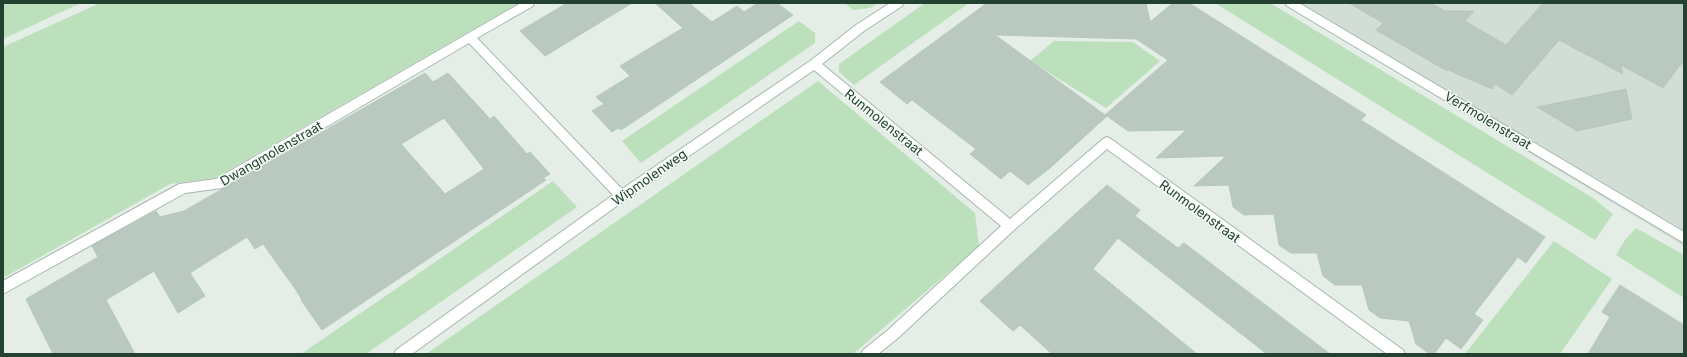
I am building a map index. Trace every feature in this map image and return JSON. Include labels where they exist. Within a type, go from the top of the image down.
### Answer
[{"type":"street","name":"Dwangmolenstraat","points":[[3,288],[183,188],[218,184],[530,3]]},
{"type":"street","name":"Wipmolenweg","points":[[402,354],[621,196],[814,64],[860,28],[898,3]]},
{"type":"street","name":"Verfmolenstraat","points":[[1291,3],[1684,238]]},
{"type":"street","points":[[470,38],[621,196]]},
{"type":"street","name":"Runmolenstraat","points":[[814,64],[1010,226]]},
{"type":"street","name":"Runmolenstraat","points":[[868,354],[892,334],[1010,226],[1107,142],[1398,354]]},
{"type":"shaded area","points":[[1281,3],[1684,3],[1684,246]]},
{"type":"green space","points":[[8,3],[81,3],[3,39],[3,5]]},
{"type":"green space","points":[[100,3],[519,3],[215,178],[170,184],[3,278],[3,47]]},
{"type":"green space","points":[[878,3],[870,8],[853,10],[846,4]]},
{"type":"green space","points":[[925,3],[969,3],[854,85],[839,72],[839,64]]},
{"type":"green space","points":[[1215,3],[1270,3],[1593,198],[1613,214],[1595,240]]},
{"type":"green space","points":[[799,21],[815,33],[815,43],[641,163],[622,141]]},
{"type":"green space","points":[[1054,41],[1133,42],[1160,61],[1106,108],[1030,61]]},
{"type":"green space","points":[[818,81],[975,213],[979,246],[853,354],[426,354]]},
{"type":"green space","points":[[553,181],[577,207],[366,354],[301,354]]},
{"type":"green space","points":[[1636,228],[1684,255],[1684,298],[1616,255],[1625,240]]},
{"type":"green space","points":[[1554,241],[1612,279],[1560,354],[1465,354]]},
{"type":"building","points":[[567,3],[632,3],[545,56],[520,31]]},
{"type":"building","points":[[655,3],[689,3],[712,22],[737,6],[744,12],[758,3],[777,3],[793,15],[621,130],[618,128],[612,132],[592,111],[604,104],[596,97],[630,76],[620,66],[683,28]]},
{"type":"building","points":[[987,3],[1146,3],[1150,22],[1173,3],[1189,3],[1366,115],[1361,120],[1545,237],[1526,263],[1518,257],[1474,314],[1483,320],[1461,349],[1446,338],[1434,354],[1430,354],[1416,344],[1409,321],[1380,318],[1369,310],[1362,285],[1335,285],[1323,276],[1317,253],[1291,253],[1279,245],[1274,214],[1244,215],[1233,207],[1229,185],[1194,186],[1226,156],[1156,158],[1186,130],[1128,131],[1107,116],[1050,168],[1028,185],[1010,171],[1001,179],[970,154],[976,149],[912,100],[907,104],[880,82]],"holes":[[[995,35],[1136,39],[1168,60],[1105,115]]]},
{"type":"building","points":[[1349,3],[1431,3],[1445,11],[1474,11],[1465,21],[1506,45],[1543,3],[1684,3],[1684,60],[1663,88],[1621,65],[1623,74],[1559,40],[1512,95],[1495,84],[1492,89],[1448,70],[1447,71],[1376,30],[1383,23]]},
{"type":"building","points":[[425,73],[433,82],[448,73],[490,119],[494,116],[527,154],[530,152],[550,174],[543,178],[546,180],[322,330],[263,244],[255,249],[247,237],[190,273],[205,296],[178,313],[154,271],[106,300],[135,354],[53,354],[26,299],[98,257],[92,246],[156,211],[160,217],[184,211]],"holes":[[[444,118],[484,169],[445,194],[401,144]]]},
{"type":"building","points":[[1626,89],[1632,119],[1577,131],[1537,107]]},
{"type":"building","points":[[1107,185],[1140,210],[1135,216],[1178,248],[1184,243],[1330,354],[1267,354],[1118,238],[1093,269],[1197,354],[1052,354],[1020,325],[1013,331],[980,301]]},
{"type":"building","points":[[1620,285],[1684,325],[1684,354],[1588,354],[1610,317],[1602,312]]}]
